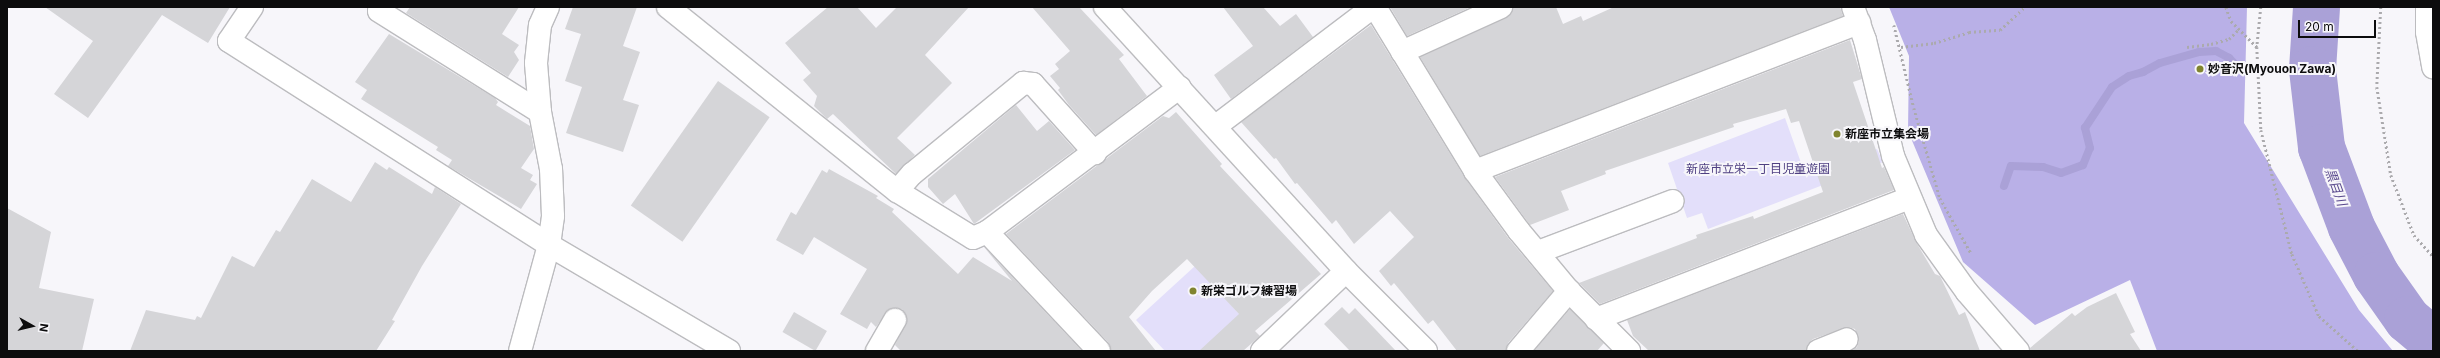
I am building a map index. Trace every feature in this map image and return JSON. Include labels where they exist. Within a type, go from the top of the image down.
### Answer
[{"type":"street","points":[[252,7],[229,41],[549,245],[729,351]]},
{"type":"street","points":[[520,351],[549,245],[553,216],[551,169],[540,112],[536,63],[540,25],[548,7]]},
{"type":"street","points":[[668,7],[897,191],[973,238],[987,232],[1095,153],[1180,87]]},
{"type":"street","points":[[1106,7],[1216,126],[1346,271],[1426,351]]},
{"type":"street","points":[[1216,126],[1374,7],[1475,171],[1569,291],[1629,351]]},
{"type":"street","points":[[1402,52],[1501,7]]},
{"type":"street","points":[[2427,7],[2427,32],[2433,67]]},
{"type":"street","points":[[378,8],[540,112]]},
{"type":"street","points":[[1475,171],[1856,15],[1893,156],[1909,198],[1931,241],[1967,292],[2018,351]]},
{"type":"street","points":[[897,191],[912,174],[1023,83],[1033,84],[1095,153]]},
{"type":"street","points":[[1596,319],[1909,198]]},
{"type":"street","points":[[1538,252],[1673,201]]},
{"type":"street","points":[[987,232],[1099,351]]},
{"type":"street","points":[[1262,351],[1346,271]]},
{"type":"street","points":[[1518,351],[1569,291]]},
{"type":"street","points":[[877,351],[895,320]]},
{"type":"street","points":[[1818,351],[1847,339]]},
{"type":"path","points":[[1901,47],[1934,43],[1969,32],[2000,30],[2025,7]]},
{"type":"path","points":[[2226,7],[2231,21],[2257,47]]},
{"type":"path","points":[[2261,7],[2257,47],[2261,130],[2292,254],[2320,316],[2358,351]]},
{"type":"path","points":[[2381,7],[2377,86],[2391,175],[2414,235],[2433,256]]},
{"type":"path","points":[[1894,25],[1901,47],[1914,108],[1940,198],[1973,256]]},
{"type":"path","points":[[2187,47],[2211,44],[2229,38],[2239,29]]},
{"type":"green space","name":"新座市立栄一丁目児童遊園","points":[[1785,118],[1805,174],[1877,149],[1883,162],[1708,229],[1702,213],[1687,218],[1668,163]]},
{"type":"green space","name":"新栄ゴルフ練習場","points":[[1195,266],[1241,316],[1202,351],[1165,351],[1136,320]]},
{"type":"shaded area","points":[[1889,7],[2247,7],[2244,123],[2359,310],[2393,351],[2157,351],[2130,280],[2035,325],[1963,262],[1908,131],[1909,56]]},
{"type":"building","points":[[45,7],[230,7],[208,43],[162,15],[88,118],[54,94],[93,41]]},
{"type":"building","points":[[410,7],[519,7],[502,34],[519,45],[514,52],[519,60],[508,77],[406,13]]},
{"type":"building","points":[[573,7],[637,7],[623,46],[640,52],[623,100],[639,105],[623,152],[566,133],[582,87],[565,81],[581,34],[565,29]]},
{"type":"building","points":[[828,7],[857,7],[876,28],[897,7],[969,7],[925,55],[952,83],[897,138],[915,155],[896,174],[833,114],[827,119],[814,106],[817,96],[803,80],[811,73],[785,43]]},
{"type":"building","points":[[1032,7],[1079,7],[1124,55],[1119,59],[1147,96],[1096,135],[1069,105],[1058,90],[1060,88],[1050,76],[1059,69],[1055,64],[1070,51]]},
{"type":"building","points":[[1223,7],[1263,7],[1280,26],[1296,14],[1313,37],[1231,99],[1214,75],[1253,46]]},
{"type":"building","points":[[1390,7],[1471,7],[1407,36]]},
{"type":"building","points":[[1513,7],[1556,7],[1563,24],[1581,16],[1583,21],[1614,7],[1840,7],[1843,16],[1480,156],[1420,57],[1506,18],[1511,14]]},
{"type":"building","points":[[1371,25],[1465,178],[1509,239],[1553,291],[1508,343],[1506,351],[1457,351],[1433,320],[1428,324],[1394,283],[1391,286],[1379,271],[1414,237],[1390,211],[1354,244],[1336,220],[1332,224],[1297,183],[1295,184],[1276,158],[1274,159],[1241,122]]},
{"type":"building","points":[[389,34],[495,98],[498,102],[496,105],[530,126],[534,149],[521,168],[533,175],[530,180],[537,184],[521,209],[448,166],[452,160],[436,150],[438,147],[361,99],[367,90],[355,82]]},
{"type":"building","points":[[1850,40],[1862,79],[1853,82],[1882,168],[1884,167],[1894,190],[1600,304],[1579,283],[1697,238],[1696,235],[1753,216],[1754,219],[1823,192],[1799,121],[1791,123],[1786,109],[1733,124],[1734,127],[1605,171],[1606,174],[1561,191],[1569,210],[1530,225],[1495,177]]},
{"type":"building","points":[[718,81],[770,117],[682,242],[631,206]]},
{"type":"building","points":[[1016,105],[1037,131],[1049,121],[1075,150],[974,224],[955,194],[943,204],[928,187],[928,179]]},
{"type":"building","points":[[1176,112],[1222,164],[1220,166],[1321,274],[1255,331],[1260,336],[1243,351],[1199,351],[1239,314],[1187,259],[1152,291],[1129,317],[1156,351],[1111,351],[1108,342],[1006,234],[1163,116],[1169,118]]},
{"type":"building","points":[[375,162],[387,170],[389,167],[432,194],[435,187],[461,204],[422,266],[392,320],[395,321],[376,351],[130,351],[146,310],[195,320],[197,316],[201,318],[232,256],[254,267],[276,230],[280,232],[312,179],[351,202]]},
{"type":"building","points":[[829,169],[878,196],[876,198],[894,209],[892,212],[958,274],[973,257],[1012,281],[984,247],[1082,351],[901,351],[895,345],[907,320],[902,309],[889,309],[876,327],[871,322],[867,329],[840,314],[867,269],[814,237],[803,255],[776,240],[791,212],[796,215],[822,170],[827,173]]},
{"type":"building","points":[[7,208],[51,232],[39,288],[94,299],[82,351],[7,351]]},
{"type":"building","points":[[1903,214],[1916,242],[1935,274],[1940,276],[1959,315],[1965,312],[1980,351],[1851,351],[1857,347],[1859,340],[1855,329],[1848,327],[1813,339],[1808,344],[1806,351],[1649,351],[1633,336],[1627,320]]},
{"type":"building","points":[[2116,293],[2135,332],[2130,334],[2141,351],[2030,351],[2030,348],[2072,313],[2075,316],[2087,307]]},
{"type":"building","points":[[1342,307],[1349,314],[1355,308],[1396,351],[1350,351],[1324,324]]},
{"type":"building","points":[[1570,309],[1604,343],[1597,351],[1534,351]]},
{"type":"building","points":[[794,312],[827,331],[815,351],[782,332]]},
{"type":"waterway","name":"黒目川","points":[[2316,7],[2312,69],[2321,147],[2351,227],[2376,275],[2407,319],[2433,341]]},
{"type":"waterway","points":[[2004,186],[2011,166],[2043,167],[2061,173],[2083,165],[2090,148],[2085,128],[2112,87],[2129,76],[2143,72],[2160,63],[2199,52],[2216,51],[2229,58],[2243,72]]},
{"type":"waterway","points":[[2298,70],[2312,69]]},
{"type":"place","name":"妙音沢(Myouon Zawa)","points":[[2200,69]]},
{"type":"place","name":"新座市立集会場","points":[[1837,134]]},
{"type":"place","name":"新栄ゴルフ練習場","points":[[1193,291]]}]
